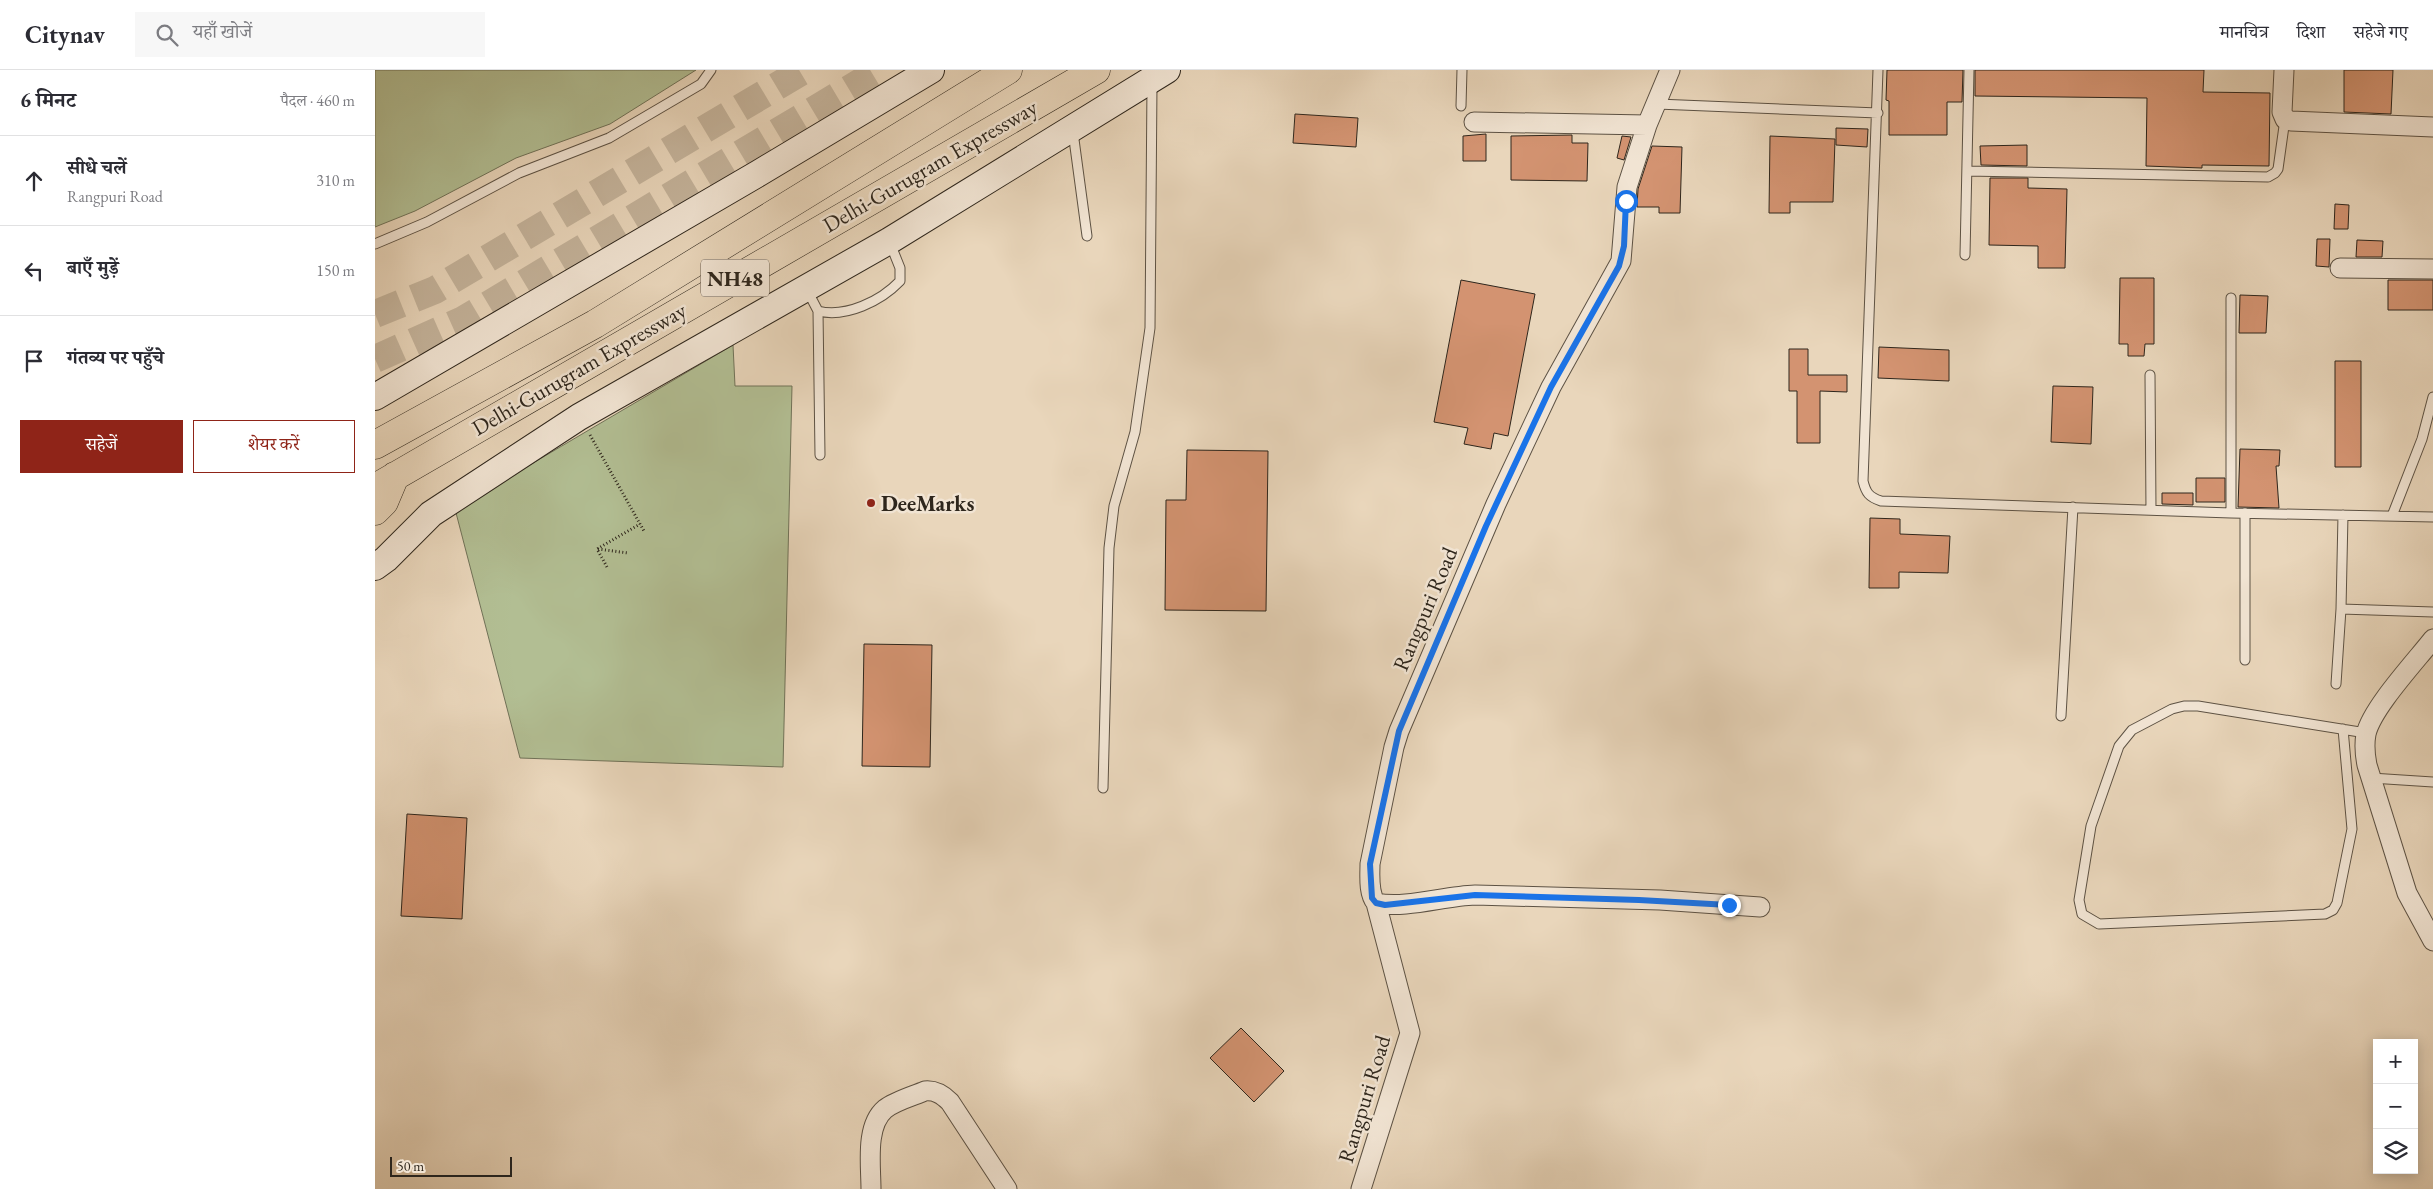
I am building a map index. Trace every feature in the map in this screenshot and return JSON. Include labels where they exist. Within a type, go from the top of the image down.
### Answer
[{"type":"highway","name":"Delhi-Gurugram Expressway","points":[[375,445],[595,324],[1008,70]]},
{"type":"highway","name":"Delhi-Gurugram Expressway","points":[[385,482],[1096,70]]},
{"type":"highway","points":[[375,511],[384,502],[385,482]]},
{"type":"main road","points":[[375,397],[742,183],[931,70]]},
{"type":"main road","points":[[375,567],[386,559],[431,514],[579,417],[812,299],[889,241],[1159,74]]},
{"type":"street","name":"Rangpuri Road","points":[[1361,1189],[1410,1033],[1376,903],[1372,898],[1370,864],[1399,731],[1486,526],[1551,387],[1621,261],[1624,246],[1626,194],[1647,126],[1669,70]]},
{"type":"street","points":[[2284,70],[2283,112],[2285,119],[2291,121],[2433,127]]},
{"type":"street","points":[[1474,122],[1647,126]]},
{"type":"street","points":[[2340,268],[2433,269]]},
{"type":"street","points":[[2432,642],[2375,715],[2367,732],[2364,748],[2371,778],[2407,893],[2433,940]]},
{"type":"street","points":[[1376,903],[1395,904],[1475,895],[1646,900],[1760,907]]},
{"type":"street","points":[[871,1189],[872,1138],[880,1116],[886,1109],[931,1090],[944,1096],[950,1102],[1007,1189]]},
{"type":"lane","points":[[375,244],[427,222],[519,173],[609,138],[701,84],[711,70]]},
{"type":"lane","points":[[1461,106],[1462,70]]},
{"type":"lane","points":[[1878,70],[1878,113],[1863,469],[1865,492],[1871,498],[1881,501],[2231,513],[2433,517]]},
{"type":"lane","points":[[1965,255],[1969,70]]},
{"type":"lane","points":[[1103,788],[1109,548],[1114,506],[1134,437],[1150,328],[1153,108],[1159,74]]},
{"type":"lane","points":[[1657,104],[1878,113]]},
{"type":"lane","points":[[1967,171],[2268,177],[2278,169],[2285,119]]},
{"type":"lane","points":[[1072,128],[1087,236]]},
{"type":"lane","points":[[812,299],[829,314],[878,299],[892,290],[900,281],[900,268],[889,241]]},
{"type":"lane","points":[[2231,298],[2231,513]]},
{"type":"lane","points":[[812,299],[820,455]]},
{"type":"lane","points":[[2150,375],[2151,510]]},
{"type":"lane","points":[[2392,516],[2422,439],[2433,397]]},
{"type":"lane","points":[[2061,716],[2073,507]]},
{"type":"lane","points":[[2245,513],[2245,660]]},
{"type":"lane","points":[[2336,684],[2341,609],[2343,515]]},
{"type":"lane","points":[[2341,609],[2433,612]]},
{"type":"lane","points":[[2343,729],[2352,829],[2337,903],[2333,910],[2325,914],[2099,924],[2082,914],[2079,900],[2091,826],[2119,746],[2132,730],[2172,709],[2184,706],[2198,706],[2367,732]]},
{"type":"lane","points":[[2371,778],[2433,782]]},
{"type":"path","points":[[579,417],[644,532]]},
{"type":"path","points":[[597,549],[640,524]]},
{"type":"path","points":[[597,549],[628,553]]},
{"type":"path","points":[[597,549],[607,567]]},
{"type":"green space","points":[[375,70],[696,70],[610,124],[516,158],[415,211],[375,227]]},
{"type":"green space","points":[[733,345],[735,386],[792,386],[783,767],[520,758],[455,509]]},
{"type":"building","points":[[1887,70],[1963,70],[1962,102],[1947,102],[1947,135],[1889,135],[1889,101],[1886,100]]},
{"type":"building","points":[[1975,70],[2204,70],[2203,92],[2270,93],[2269,166],[2202,165],[2202,168],[2146,166],[2147,98],[1975,96]]},
{"type":"building","points":[[2344,70],[2393,70],[2391,114],[2344,112]]},
{"type":"building","points":[[1295,114],[1358,118],[1356,147],[1293,143]]},
{"type":"building","points":[[1836,128],[1868,129],[1867,147],[1836,145]]},
{"type":"building","points":[[1486,134],[1486,161],[1463,161],[1463,136]]},
{"type":"building","points":[[1572,135],[1572,143],[1588,143],[1587,181],[1511,180],[1511,136]]},
{"type":"building","points":[[1622,136],[1631,137],[1624,160],[1617,158]]},
{"type":"building","points":[[1770,136],[1835,139],[1833,202],[1790,202],[1790,213],[1769,213]]},
{"type":"building","points":[[2027,145],[2027,166],[1981,165],[1980,146]]},
{"type":"building","points":[[1652,146],[1682,147],[1680,213],[1659,213],[1659,207],[1637,207],[1638,189]]},
{"type":"building","points":[[1990,178],[2028,178],[2028,188],[2067,189],[2065,268],[2038,268],[2038,246],[1989,245]]},
{"type":"building","points":[[2335,204],[2349,205],[2348,229],[2334,229]]},
{"type":"building","points":[[2317,239],[2330,239],[2329,267],[2316,266]]},
{"type":"building","points":[[2357,240],[2383,241],[2382,257],[2356,257]]},
{"type":"building","points":[[2120,278],[2154,278],[2154,344],[2145,344],[2144,356],[2128,356],[2128,344],[2119,344]]},
{"type":"building","points":[[1461,280],[1535,294],[1508,436],[1494,433],[1491,449],[1464,444],[1468,428],[1434,422]]},
{"type":"building","points":[[2388,280],[2433,280],[2433,310],[2388,310]]},
{"type":"building","points":[[2240,295],[2268,296],[2266,333],[2239,333]]},
{"type":"building","points":[[1879,347],[1949,350],[1949,381],[1878,378]]},
{"type":"building","points":[[1789,349],[1808,349],[1808,375],[1847,375],[1847,392],[1820,391],[1820,443],[1797,443],[1797,391],[1789,391]]},
{"type":"building","points":[[2335,361],[2361,361],[2361,467],[2335,467]]},
{"type":"building","points":[[2053,386],[2093,387],[2091,444],[2051,442]]},
{"type":"building","points":[[2240,449],[2280,450],[2279,466],[2276,466],[2279,508],[2238,507]]},
{"type":"building","points":[[1187,450],[1268,451],[1266,611],[1165,610],[1166,500],[1186,500]]},
{"type":"building","points":[[2196,478],[2225,478],[2225,502],[2196,502]]},
{"type":"building","points":[[2162,493],[2193,493],[2193,505],[2162,504]]},
{"type":"building","points":[[1870,518],[1900,519],[1900,534],[1950,536],[1948,573],[1899,572],[1899,588],[1869,588]]},
{"type":"building","points":[[864,644],[932,645],[930,767],[862,766]]},
{"type":"building","points":[[407,814],[467,818],[462,919],[401,916]]},
{"type":"building","points":[[1241,1028],[1284,1071],[1254,1102],[1210,1058]]},
{"type":"tunnel","points":[[375,314],[435,290],[804,70]]},
{"type":"tunnel","points":[[375,359],[463,320],[881,70]]},
{"type":"place","name":"DeeMarks","points":[[871,503]]},
{"type":"route","points":[[1626,201],[1623,256],[1619,266],[1551,387],[1486,526],[1399,731],[1370,864],[1372,898],[1376,903],[1385,905],[1475,895],[1729,905]]}]
